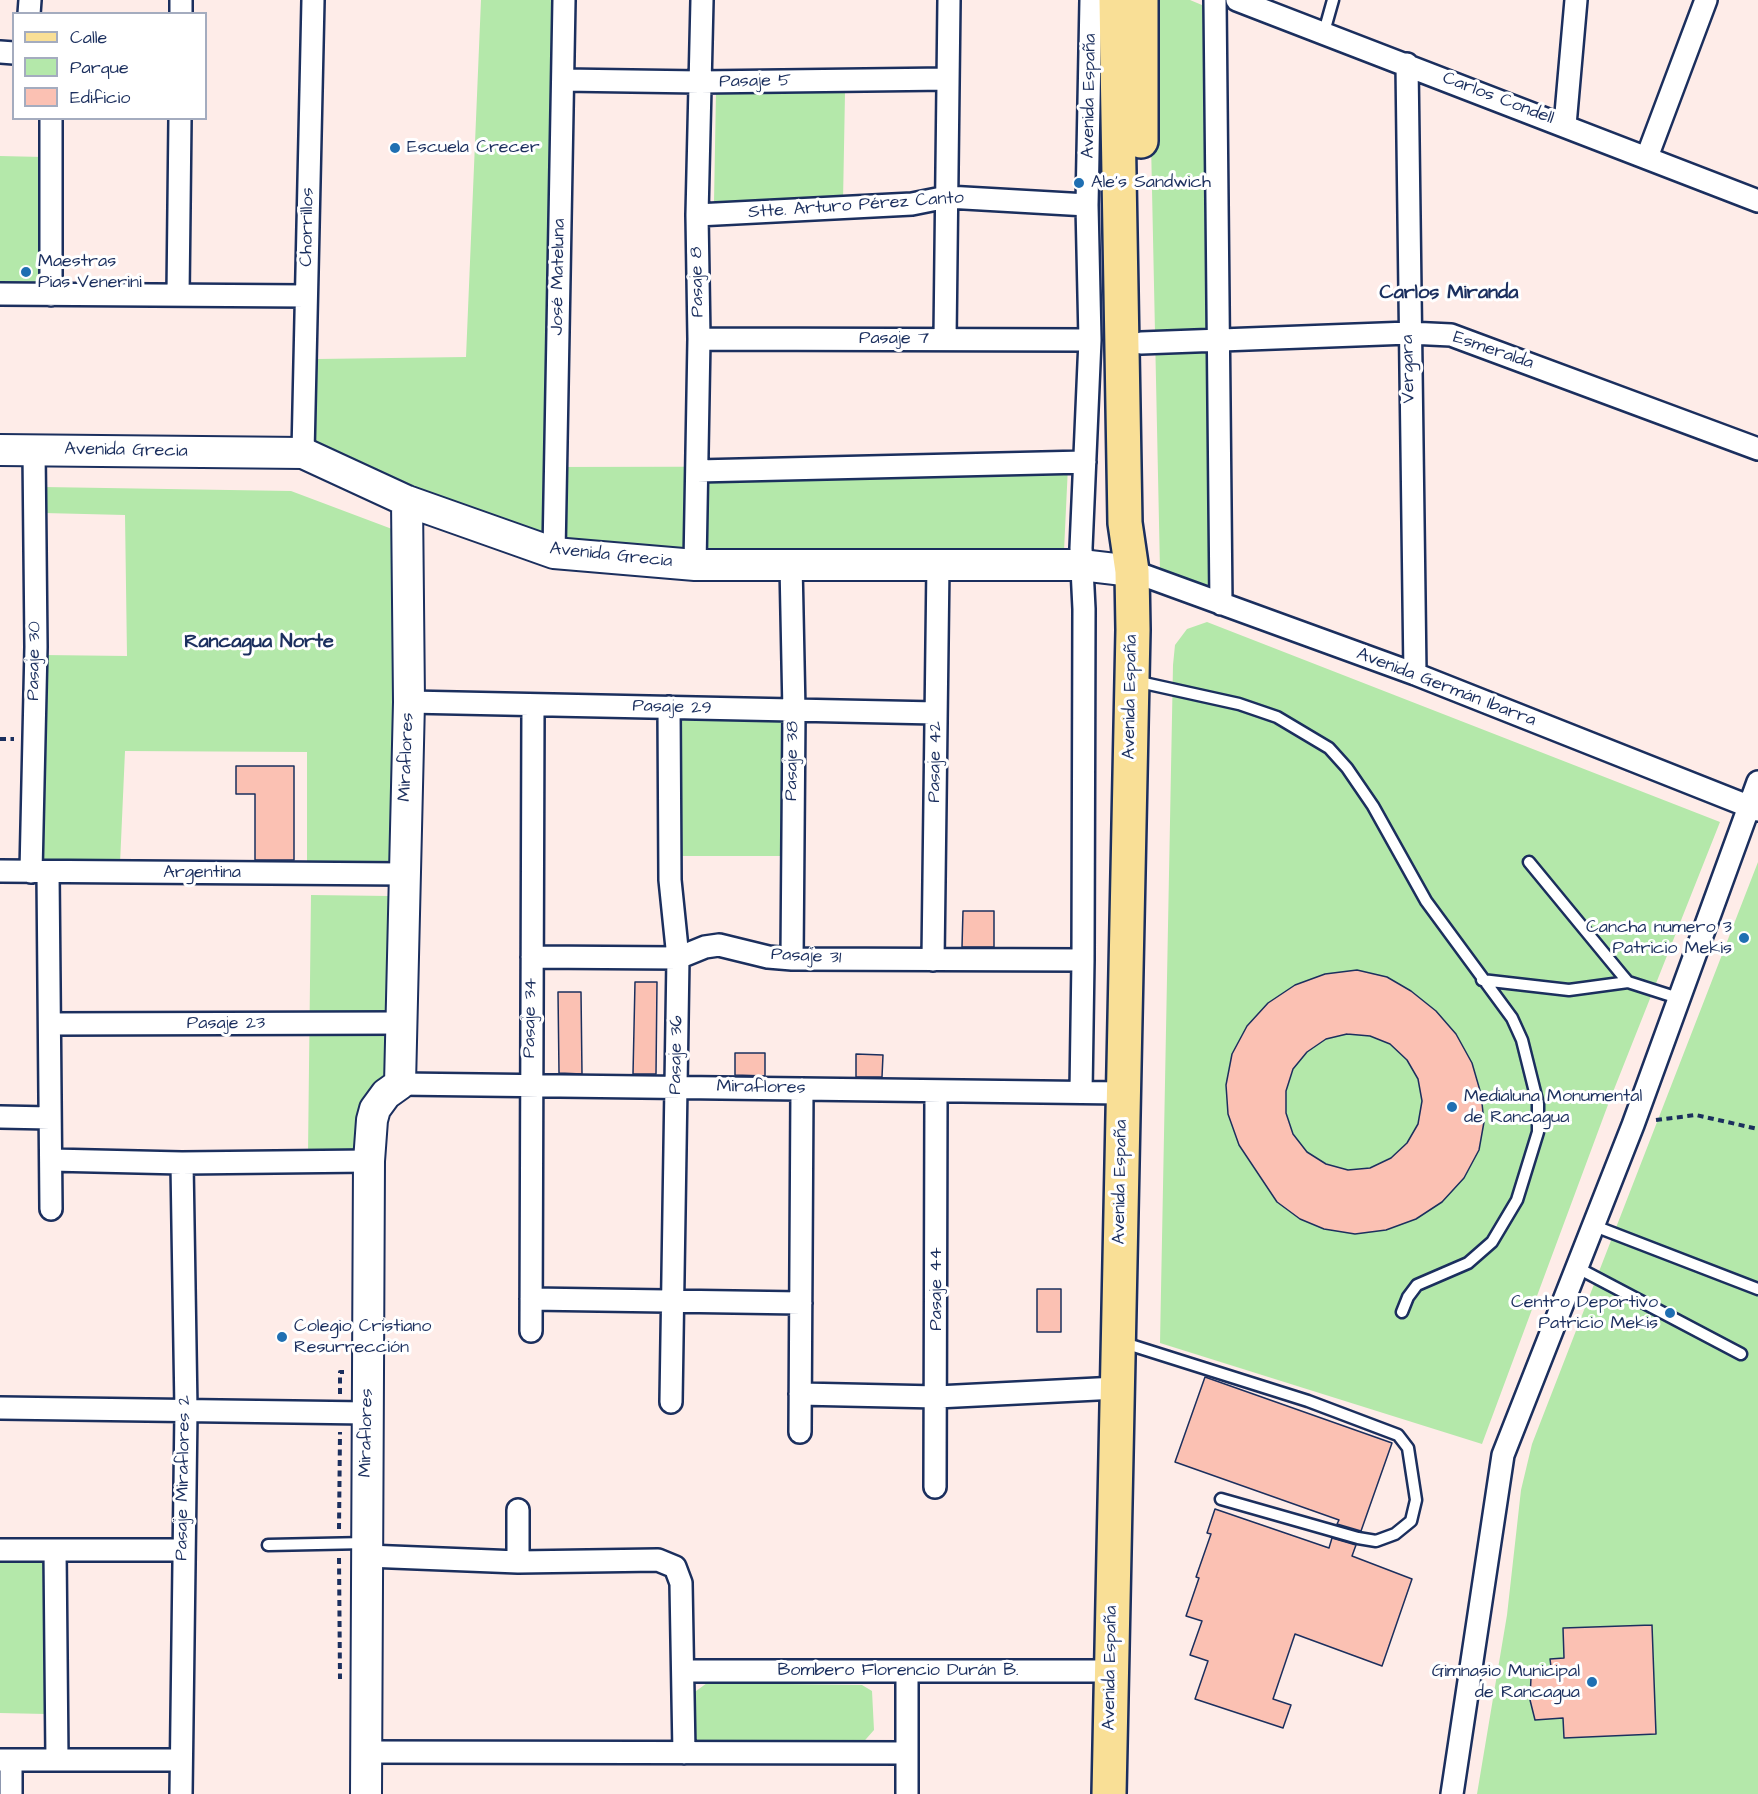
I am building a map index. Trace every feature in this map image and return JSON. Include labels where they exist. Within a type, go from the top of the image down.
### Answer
[{"type":"main road","name":"Avenida España","points":[[1109,1794],[1132,681],[1132,571],[1125,523],[1116,0]]},
{"type":"main road","name":"Avenida España","points":[[1132,571],[1137,559],[1140,528],[1141,0]]},
{"type":"street","name":"Chorrillos","points":[[303,453],[313,0]]},
{"type":"street","name":"José Mateluna","points":[[554,554],[564,0]]},
{"type":"street","name":"Pasaje 8","points":[[695,565],[699,339],[697,215],[702,0]]},
{"type":"street","points":[[945,339],[949,0]]},
{"type":"street","name":"Avenida España","points":[[1080,1092],[1083,960],[1084,609],[1081,565],[1090,340],[1087,205],[1091,0]]},
{"type":"street","points":[[1215,0],[1221,604]]},
{"type":"street","name":"Carlos Condell","points":[[1238,0],[1758,201]]},
{"type":"street","points":[[1564,125],[1576,0]]},
{"type":"street","points":[[1647,157],[1706,0]]},
{"type":"street","name":"Vergara","points":[[1407,64],[1415,674]]},
{"type":"street","name":"Pasaje 5","points":[[563,80],[700,82],[948,79]]},
{"type":"street","points":[[51,120],[51,295]]},
{"type":"street","points":[[178,295],[180,120]]},
{"type":"street","name":"Stte. Arturo Pérez Canto","points":[[697,215],[912,204],[947,197],[1087,205]]},
{"type":"street","points":[[0,294],[306,296]]},
{"type":"street","name":"Esmeralda","points":[[1141,343],[1409,333],[1439,334],[1467,340],[1758,449]]},
{"type":"street","name":"Pasaje 7","points":[[699,339],[1090,340]]},
{"type":"street","name":"Avenida Grecia","points":[[0,450],[303,453],[407,501],[554,554],[695,565],[1081,565],[1132,571]]},
{"type":"street","name":"Pasaje 30","points":[[34,450],[40,872],[50,1024],[51,1209]]},
{"type":"street","points":[[696,471],[1084,462]]},
{"type":"street","name":"Miraflores","points":[[400,1084],[409,702],[407,501]]},
{"type":"street","name":"Pasaje 38","points":[[792,564],[794,712],[792,959]]},
{"type":"street","name":"Pasaje 42","points":[[933,960],[939,564]]},
{"type":"street","name":"Avenida Germán Ibarra","points":[[1132,571],[1415,674],[1754,809]]},
{"type":"street","name":"Pasaje 29","points":[[409,702],[794,712],[936,713]]},
{"type":"street","name":"Pasaje 34","points":[[531,1331],[533,705]]},
{"type":"street","name":"Pasaje 36","points":[[669,707],[670,880],[678,958],[670,1402]]},
{"type":"street","points":[[1452,1794],[1503,1455],[1575,1267],[1633,1125],[1678,998],[1754,809],[1758,782]]},
{"type":"street","name":"Argentina","points":[[0,871],[404,874]]},
{"type":"street","name":"Pasaje 31","points":[[532,957],[678,958],[705,947],[719,945],[768,957],[792,959],[1083,960]]},
{"type":"street","name":"Pasaje 23","points":[[50,1024],[402,1023]]},
{"type":"street","name":"Miraflores","points":[[366,1794],[369,1161],[372,1120],[375,1109],[386,1094],[400,1084],[1122,1093]]},
{"type":"street","points":[[800,1432],[802,1089]]},
{"type":"street","name":"Pasaje 44","points":[[935,1487],[936,1091]]},
{"type":"street","points":[[0,1117],[50,1118]]},
{"type":"street","points":[[51,1160],[369,1161]]},
{"type":"street","name":"Pasaje Miraflores 2","points":[[181,1794],[186,1410],[182,1162]]},
{"type":"street","points":[[531,1299],[801,1303]]},
{"type":"street","points":[[800,1394],[937,1397],[1117,1388]]},
{"type":"street","points":[[0,1408],[367,1413]]},
{"type":"street","points":[[518,1510],[518,1562]]},
{"type":"street","points":[[0,1550],[183,1550]]},
{"type":"street","points":[[55,1550],[57,1760]]},
{"type":"street","points":[[367,1550],[518,1562],[658,1560],[675,1567],[681,1583],[684,1753]]},
{"type":"street","name":"Bombero Florencio Durán B.","points":[[684,1671],[1111,1671]]},
{"type":"street","points":[[907,1671],[907,1794]]},
{"type":"street","points":[[366,1752],[907,1753]]},
{"type":"street","points":[[11,1794],[6,1760],[180,1760]]},
{"type":"lane","points":[[1324,32],[1333,0]]},
{"type":"lane","points":[[1132,681],[1239,704],[1277,717],[1329,748],[1347,768],[1373,806],[1426,901],[1512,1018],[1522,1040],[1538,1104],[1538,1131],[1517,1200],[1492,1242],[1468,1263],[1417,1285],[1408,1297],[1402,1312]]},
{"type":"lane","points":[[1529,862],[1628,982]]},
{"type":"lane","points":[[1482,980],[1569,990],[1628,982],[1678,998]]},
{"type":"lane","points":[[1592,1225],[1758,1289]]},
{"type":"lane","points":[[1575,1267],[1741,1354]]},
{"type":"lane","points":[[1118,1341],[1308,1401],[1398,1434],[1408,1448],[1416,1500],[1411,1521],[1395,1534],[1376,1541],[1221,1499]]},
{"type":"lane","points":[[268,1545],[367,1550]]},
{"type":"path","points":[[1633,1125],[1696,1115],[1758,1129]]},
{"type":"green space","points":[[481,0],[553,0],[548,467],[1068,466],[1064,551],[681,556],[559,547],[311,450],[317,359],[466,357]]},
{"type":"green space","points":[[1148,0],[1190,0],[1221,13],[1226,599],[1160,570]]},
{"type":"green space","points":[[716,92],[845,93],[843,202],[714,202]]},
{"type":"green space","points":[[0,156],[43,157],[40,290],[0,289]]},
{"type":"green space","points":[[44,487],[291,491],[400,532],[396,866],[307,866],[307,752],[125,751],[120,864],[39,864],[44,655],[127,656],[125,515],[44,513]]},
{"type":"green space","name":"Centro Deportivo Patricio Mekis","points":[[1207,622],[1720,822],[1609,1102],[1482,1444],[1160,1343],[1173,665],[1175,645],[1187,629]]},
{"type":"green space","points":[[671,714],[788,716],[786,856],[671,856]]},
{"type":"green space","name":"Centro Deportivo Patricio Mekis","points":[[1758,862],[1758,1794],[1477,1794],[1507,1615],[1521,1490],[1532,1444]]},
{"type":"green space","points":[[311,895],[389,896],[387,1075],[361,1154],[308,1153]]},
{"type":"green space","points":[[0,1560],[45,1560],[46,1714],[0,1713]]},
{"type":"green space","points":[[707,1683],[862,1685],[872,1691],[874,1730],[859,1747],[698,1743],[692,1738],[692,1694]]},
{"type":"building","points":[[236,766],[294,766],[294,860],[255,860],[255,794],[236,794]]},
{"type":"building","points":[[963,911],[994,911],[994,947],[962,947]]},
{"type":"building","name":"Medialuna Monumental de Rancagua","points":[[1357,970],[1387,977],[1411,991],[1436,1011],[1456,1034],[1472,1063],[1481,1094],[1484,1122],[1479,1150],[1464,1178],[1442,1202],[1416,1219],[1386,1230],[1355,1234],[1324,1229],[1300,1219],[1277,1202],[1239,1145],[1228,1114],[1226,1085],[1232,1054],[1247,1026],[1268,1003],[1295,985],[1325,974]],"holes":[[[1347,1034],[1370,1036],[1390,1044],[1407,1060],[1418,1079],[1422,1101],[1418,1124],[1407,1143],[1391,1158],[1370,1168],[1348,1170],[1326,1164],[1307,1152],[1293,1134],[1286,1113],[1286,1091],[1293,1069],[1307,1052],[1326,1039]]]},
{"type":"building","points":[[635,982],[657,982],[656,1074],[633,1074]]},
{"type":"building","points":[[558,992],[581,992],[582,1074],[559,1073]]},
{"type":"building","points":[[735,1053],[765,1053],[765,1076],[735,1075]]},
{"type":"building","points":[[856,1054],[883,1055],[882,1077],[856,1077]]},
{"type":"building","points":[[1037,1289],[1061,1289],[1061,1332],[1037,1332]]},
{"type":"building","points":[[1205,1377],[1392,1443],[1361,1531],[1337,1524],[1339,1520],[1175,1462]]},
{"type":"building","points":[[1215,1509],[1329,1548],[1332,1538],[1356,1545],[1352,1556],[1412,1579],[1382,1666],[1295,1634],[1273,1699],[1291,1705],[1283,1728],[1195,1699],[1208,1661],[1190,1655],[1202,1621],[1186,1616],[1199,1578],[1196,1577],[1211,1534],[1207,1533]]},
{"type":"building","name":"Gimnasio Municipal de Rancagua","points":[[1652,1625],[1656,1734],[1564,1738],[1563,1718],[1535,1720],[1530,1700],[1533,1670],[1551,1667],[1550,1659],[1564,1658],[1563,1628]]},
{"type":"place","name":"Escuela Crecer","points":[[395,148]]},
{"type":"place","name":"Ale's Sandwich","points":[[1079,183]]},
{"type":"place","name":"Maestras Pias Venerini","points":[[26,272]]},
{"type":"place","name":"Cancha numero 3 Patricio Mekis","points":[[1744,938]]},
{"type":"place","name":"Medialuna Monumental de Rancagua","points":[[1452,1107]]},
{"type":"place","name":"Centro Deportivo Patricio Mekis","points":[[1670,1313]]},
{"type":"place","name":"Colegio Cristiano Resurrección","points":[[282,1337]]},
{"type":"place","name":"Gimnasio Municipal de Rancagua","points":[[1592,1682]]},
{"type":"district","name":"Carlos Miranda","points":[[1449,294]]},
{"type":"district","name":"Rancagua Norte","points":[[259,643]]}]
